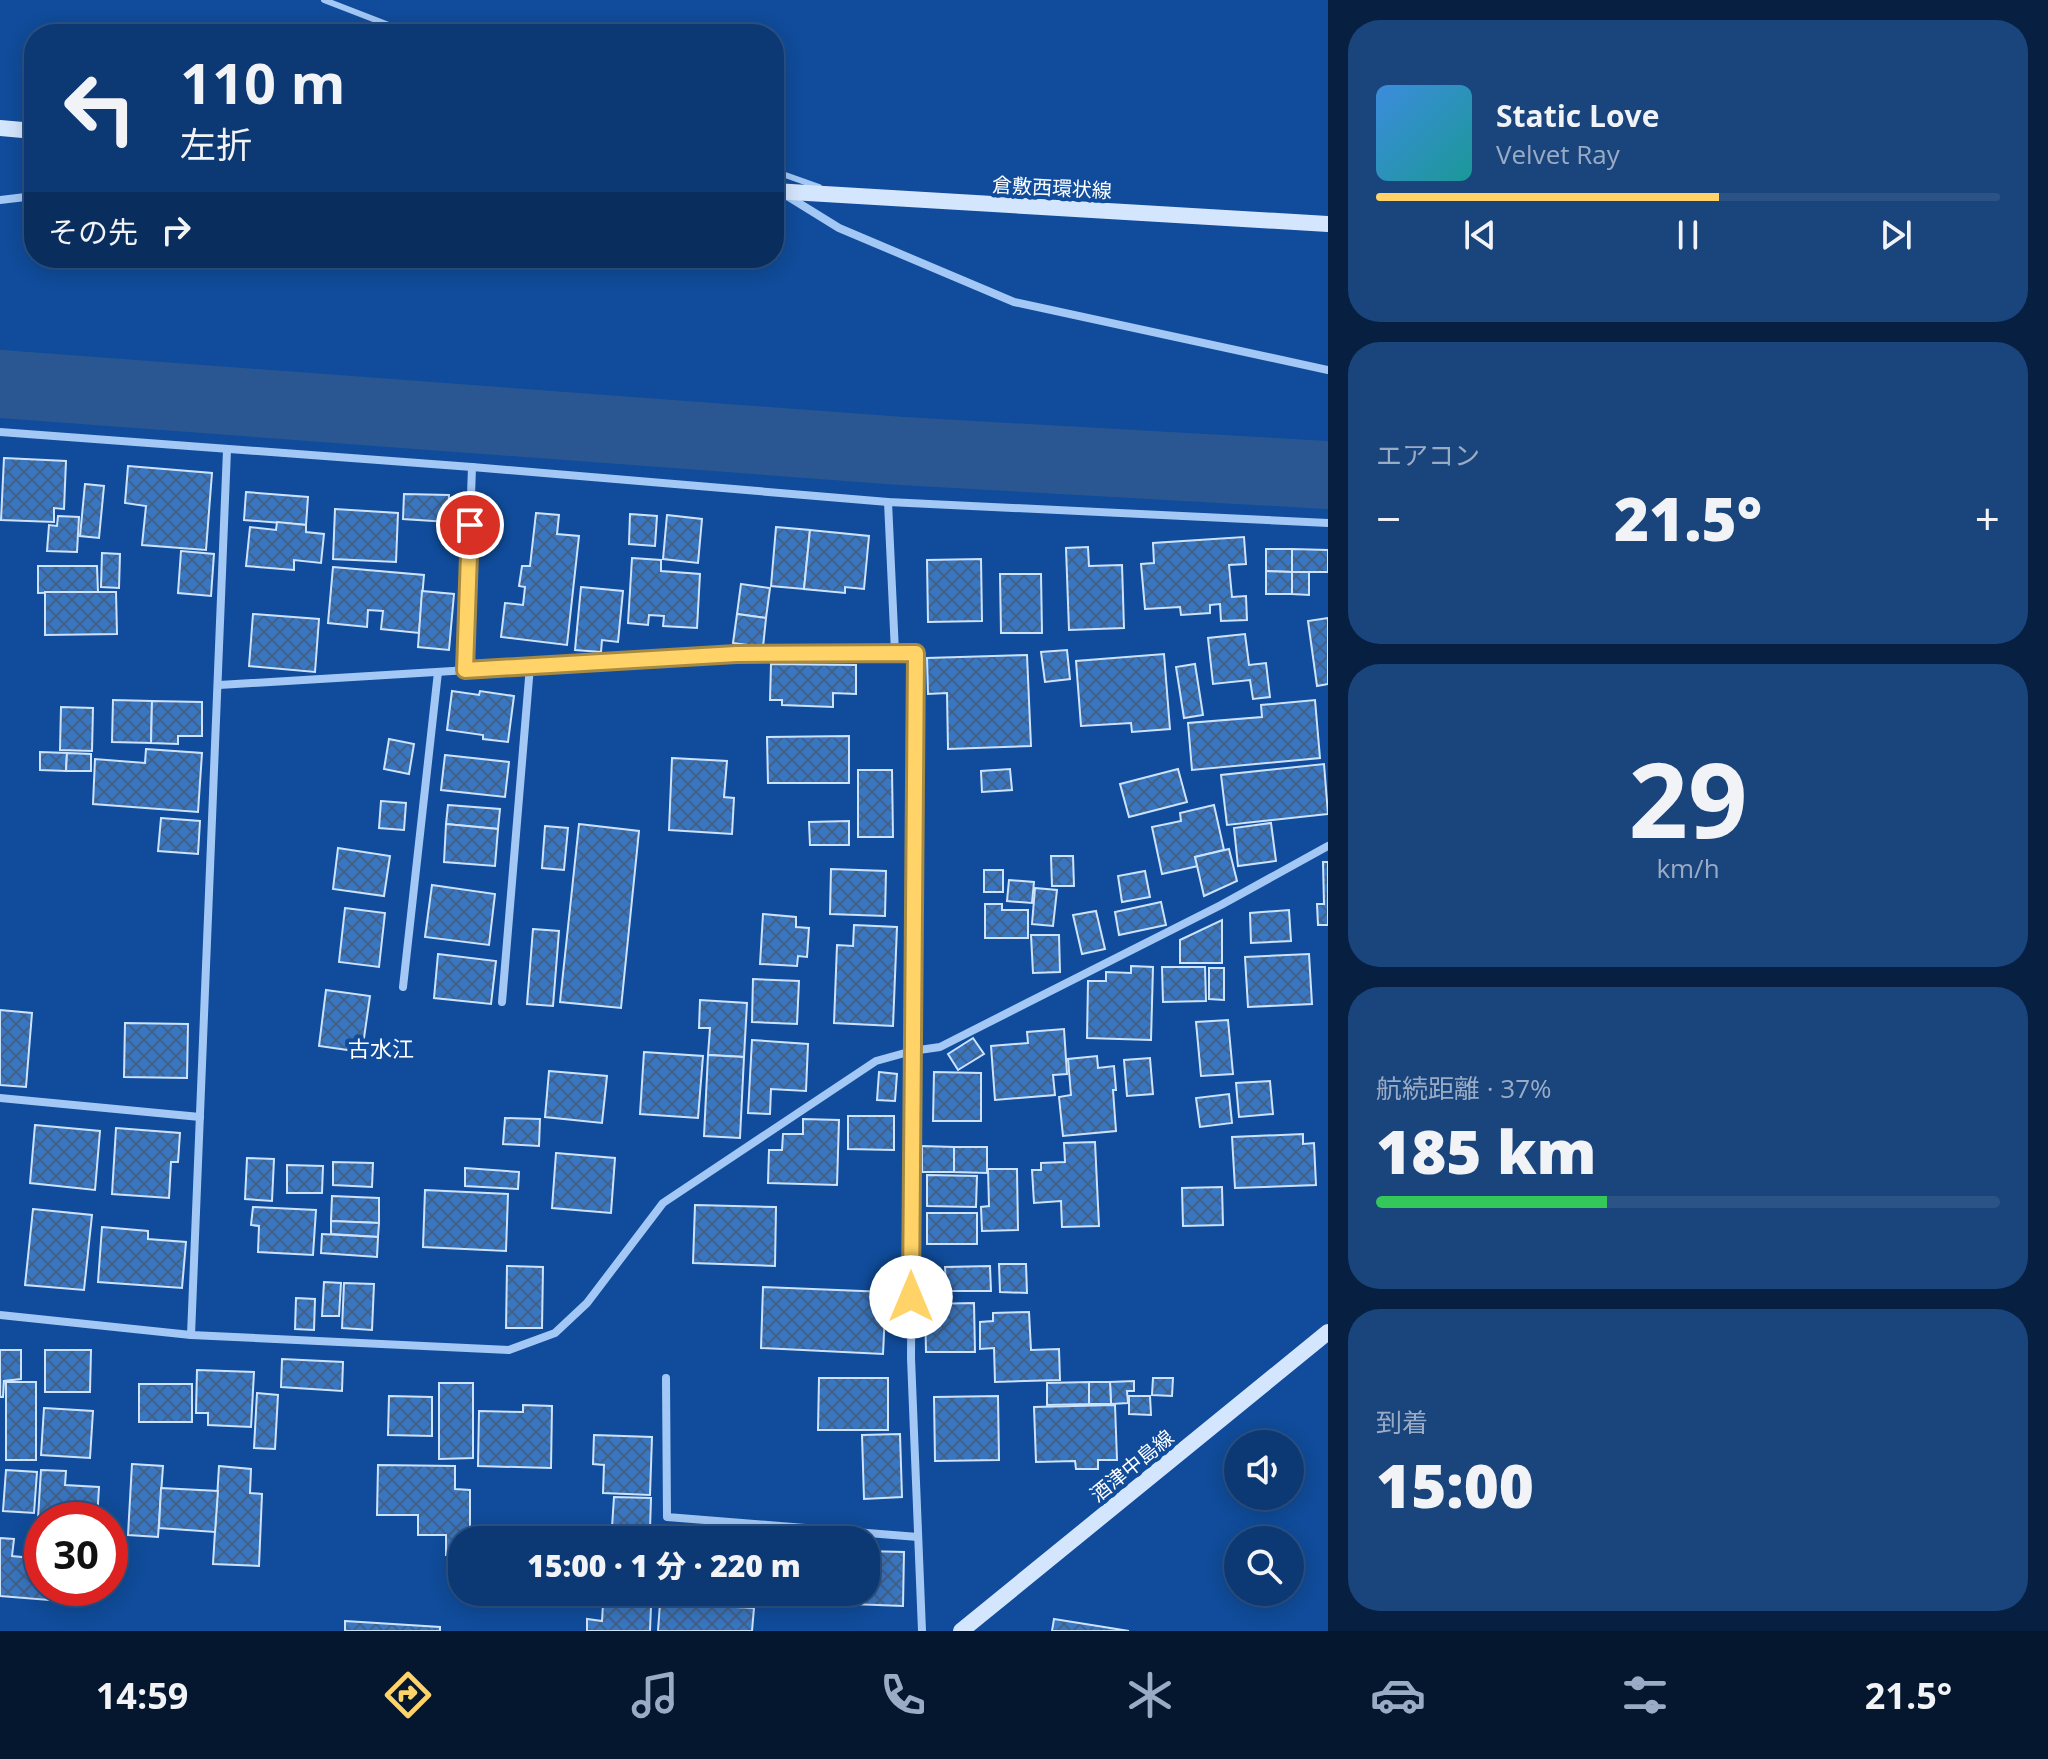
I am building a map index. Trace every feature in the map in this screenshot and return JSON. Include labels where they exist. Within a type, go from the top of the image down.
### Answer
[{"type":"main road","points":[[0,128],[24,130]]},
{"type":"main road","name":"倉敷西環状線","points":[[784,192],[1328,224]]},
{"type":"main road","name":"酒津中島線","points":[[961,1631],[1328,1332]]},
{"type":"street","points":[[784,196],[839,228],[1014,302],[1328,370]]},
{"type":"street","points":[[0,200],[24,197]]},
{"type":"street","points":[[0,432],[888,502],[1328,523]]},
{"type":"street","points":[[191,1335],[227,450]]},
{"type":"street","points":[[465,670],[472,467]]},
{"type":"street","points":[[888,502],[895,652]]},
{"type":"street","points":[[219,685],[736,654],[916,653],[911,1358],[922,1631]]},
{"type":"street","points":[[502,1002],[530,666]]},
{"type":"street","points":[[403,987],[438,672]]},
{"type":"street","points":[[0,1315],[191,1335],[509,1350],[555,1333],[587,1303],[663,1203],[876,1061],[940,1047],[1221,905],[1328,846]]},
{"type":"street","points":[[0,1098],[200,1117]]},
{"type":"street","points":[[666,1378],[667,1517],[918,1537]]},
{"type":"lane","points":[[324,0],[386,24]]},
{"type":"lane","points":[[784,175],[842,196]]},
{"type":"building","points":[[4,458],[66,461],[64,509],[54,508],[54,522],[1,520]]},
{"type":"building","points":[[128,466],[212,473],[206,550],[142,545],[146,506],[125,503]]},
{"type":"building","points":[[85,484],[104,486],[99,538],[80,536]]},
{"type":"building","points":[[246,492],[308,497],[306,525],[244,520]]},
{"type":"building","points":[[404,494],[449,495],[448,522],[403,519]]},
{"type":"building","points":[[335,509],[398,513],[396,562],[333,559]]},
{"type":"building","points":[[536,513],[559,515],[557,534],[579,536],[567,645],[501,637],[505,603],[523,605],[525,587],[519,586],[522,566],[530,566]]},
{"type":"building","points":[[630,514],[657,516],[655,546],[629,544]]},
{"type":"building","points":[[667,515],[702,519],[698,563],[663,559]]},
{"type":"building","points":[[58,516],[79,517],[77,552],[47,551],[49,525],[57,526]]},
{"type":"building","points":[[277,522],[306,525],[306,532],[324,534],[321,563],[294,560],[294,570],[246,566],[250,527],[276,530]]},
{"type":"building","points":[[776,527],[810,530],[804,589],[771,586]]},
{"type":"building","points":[[810,530],[869,536],[864,589],[845,587],[845,593],[804,589]]},
{"type":"building","points":[[1244,537],[1246,564],[1229,565],[1232,597],[1246,596],[1247,620],[1221,621],[1220,604],[1210,605],[1210,613],[1181,615],[1180,607],[1145,609],[1141,564],[1154,563],[1153,543]]},
{"type":"building","points":[[1088,547],[1089,566],[1122,565],[1124,628],[1069,630],[1066,548]]},
{"type":"building","points":[[1266,549],[1292,549],[1292,572],[1266,571]]},
{"type":"building","points":[[1292,549],[1328,550],[1328,572],[1292,572]]},
{"type":"building","points":[[181,551],[214,554],[211,596],[178,593]]},
{"type":"building","points":[[102,553],[120,554],[119,588],[101,587]]},
{"type":"building","points":[[632,558],[661,560],[661,571],[700,574],[697,628],[663,626],[664,616],[649,615],[648,625],[628,623]]},
{"type":"building","points":[[981,559],[982,621],[928,622],[927,560]]},
{"type":"building","points":[[38,566],[97,566],[98,592],[38,593]]},
{"type":"building","points":[[333,567],[424,575],[419,633],[381,629],[383,611],[368,610],[367,627],[328,623]]},
{"type":"building","points":[[1266,571],[1292,572],[1292,594],[1266,594]]},
{"type":"building","points":[[1292,572],[1309,572],[1309,595],[1292,594]]},
{"type":"building","points":[[1000,574],[1041,574],[1042,633],[1001,633]]},
{"type":"building","points":[[741,584],[770,588],[766,618],[737,614]]},
{"type":"building","points":[[581,587],[623,591],[618,642],[602,640],[601,652],[575,650]]},
{"type":"building","points":[[422,591],[454,594],[449,650],[418,647]]},
{"type":"building","points":[[45,592],[116,592],[117,634],[45,635]]},
{"type":"building","points":[[253,614],[319,619],[315,672],[249,666]]},
{"type":"building","points":[[737,614],[766,618],[763,647],[733,643]]},
{"type":"building","points":[[1328,618],[1328,684],[1317,686],[1308,621]]},
{"type":"building","points":[[1245,634],[1249,665],[1266,663],[1270,697],[1253,699],[1250,680],[1213,684],[1208,638]]},
{"type":"building","points":[[1067,650],[1070,679],[1045,682],[1041,652]]},
{"type":"building","points":[[1164,654],[1170,729],[1132,732],[1131,723],[1081,726],[1076,661]]},
{"type":"building","points":[[1027,655],[1031,746],[948,749],[947,693],[928,694],[927,658]]},
{"type":"building","points":[[771,664],[856,665],[856,694],[833,693],[833,707],[782,705],[782,700],[770,700]]},
{"type":"building","points":[[1195,664],[1203,715],[1184,718],[1176,667]]},
{"type":"building","points":[[452,691],[514,696],[508,742],[447,730]]},
{"type":"building","points":[[113,700],[152,701],[151,743],[112,742]]},
{"type":"building","points":[[1315,700],[1320,758],[1192,770],[1188,723],[1262,717],[1261,705]]},
{"type":"building","points":[[152,701],[202,702],[202,736],[178,736],[178,744],[151,743]]},
{"type":"building","points":[[61,707],[93,708],[92,751],[60,750]]},
{"type":"building","points":[[849,736],[849,783],[768,783],[767,737]]},
{"type":"building","points":[[389,739],[414,744],[409,774],[384,769]]},
{"type":"building","points":[[146,749],[202,753],[198,812],[93,804],[95,759],[145,763]]},
{"type":"building","points":[[40,752],[67,753],[66,771],[40,770]]},
{"type":"building","points":[[67,753],[91,754],[91,771],[66,771]]},
{"type":"building","points":[[445,755],[509,762],[505,797],[441,790]]},
{"type":"building","points":[[672,758],[727,761],[724,797],[734,798],[732,834],[669,830]]},
{"type":"building","points":[[1324,764],[1328,814],[1227,825],[1221,775]]},
{"type":"building","points":[[1010,769],[1012,790],[982,792],[981,771]]},
{"type":"building","points":[[1178,769],[1187,802],[1129,817],[1120,784]]},
{"type":"building","points":[[858,770],[892,770],[893,837],[858,837]]},
{"type":"building","points":[[381,801],[406,803],[404,830],[379,828]]},
{"type":"building","points":[[448,805],[500,809],[498,829],[446,824]]},
{"type":"building","points":[[1214,805],[1224,850],[1195,857],[1198,866],[1162,874],[1152,827],[1181,821],[1180,813]]},
{"type":"building","points":[[161,818],[200,821],[198,854],[158,851]]},
{"type":"building","points":[[849,821],[849,845],[810,845],[809,822]]},
{"type":"building","points":[[1271,823],[1276,861],[1238,866],[1234,828]]},
{"type":"building","points":[[446,824],[498,829],[495,866],[444,862]]},
{"type":"building","points":[[579,824],[639,831],[621,1008],[560,1002]]},
{"type":"building","points":[[545,826],[568,828],[564,870],[542,868]]},
{"type":"building","points":[[338,848],[390,856],[384,896],[333,889]]},
{"type":"building","points":[[1229,849],[1237,881],[1204,896],[1195,857]]},
{"type":"building","points":[[1051,856],[1073,856],[1074,886],[1052,886]]},
{"type":"building","points":[[1323,862],[1328,862],[1328,925],[1318,925],[1317,904],[1324,904]]},
{"type":"building","points":[[831,869],[886,871],[885,916],[830,914]]},
{"type":"building","points":[[984,870],[1003,870],[1003,892],[984,892]]},
{"type":"building","points":[[1145,871],[1150,897],[1122,902],[1118,876]]},
{"type":"building","points":[[1009,880],[1034,882],[1032,903],[1007,901]]},
{"type":"building","points":[[432,885],[495,894],[489,945],[425,937]]},
{"type":"building","points":[[1035,888],[1057,890],[1053,926],[1032,924]]},
{"type":"building","points":[[1161,902],[1166,925],[1119,935],[1115,912]]},
{"type":"building","points":[[985,904],[1002,904],[1002,910],[1028,910],[1028,938],[985,938]]},
{"type":"building","points":[[345,908],[385,913],[379,967],[339,962]]},
{"type":"building","points":[[1289,910],[1291,941],[1251,943],[1250,913]]},
{"type":"building","points":[[1096,911],[1105,949],[1082,954],[1073,915]]},
{"type":"building","points":[[763,914],[796,917],[796,927],[809,928],[807,957],[798,956],[797,966],[760,964]]},
{"type":"building","points":[[1222,920],[1222,963],[1180,963],[1180,940]]},
{"type":"building","points":[[854,925],[897,927],[893,1026],[834,1023],[837,945],[853,946]]},
{"type":"building","points":[[533,929],[559,931],[553,1006],[527,1004]]},
{"type":"building","points":[[1031,935],[1059,935],[1060,972],[1033,973]]},
{"type":"building","points":[[438,954],[496,961],[491,1004],[434,998]]},
{"type":"building","points":[[1309,954],[1312,1004],[1248,1007],[1245,957]]},
{"type":"building","points":[[1131,966],[1153,967],[1151,1040],[1087,1038],[1088,981],[1106,981],[1106,972],[1131,973]]},
{"type":"building","points":[[1162,967],[1205,967],[1206,1001],[1163,1002]]},
{"type":"building","points":[[1209,968],[1224,968],[1224,1000],[1209,999]]},
{"type":"building","points":[[753,979],[799,981],[797,1024],[752,1022]]},
{"type":"building","points":[[326,990],[370,996],[362,1052],[319,1046]]},
{"type":"building","points":[[700,1000],[747,1003],[744,1057],[708,1055],[710,1028],[699,1028]]},
{"type":"building","points":[[0,1010],[32,1013],[26,1087],[0,1085]]},
{"type":"building","points":[[1228,1020],[1233,1074],[1201,1076],[1196,1022]]},
{"type":"building","points":[[125,1023],[188,1024],[187,1078],[124,1077]]},
{"type":"building","points":[[1064,1029],[1067,1074],[1053,1075],[1055,1095],[995,1100],[991,1046],[1028,1043],[1027,1032]]},
{"type":"building","points":[[973,1038],[984,1054],[958,1070],[948,1054]]},
{"type":"building","points":[[752,1040],[808,1044],[806,1091],[771,1089],[770,1114],[748,1113]]},
{"type":"building","points":[[644,1052],[703,1056],[698,1118],[640,1114]]},
{"type":"building","points":[[708,1055],[744,1057],[740,1138],[704,1136]]},
{"type":"building","points":[[1097,1056],[1098,1068],[1114,1066],[1116,1131],[1063,1136],[1059,1097],[1071,1095],[1068,1059]]},
{"type":"building","points":[[1150,1058],[1153,1094],[1127,1096],[1124,1060]]},
{"type":"building","points":[[549,1071],[607,1076],[602,1123],[545,1117]]},
{"type":"building","points":[[879,1072],[897,1074],[895,1101],[877,1100]]},
{"type":"building","points":[[934,1072],[981,1073],[981,1121],[933,1121]]},
{"type":"building","points":[[1270,1081],[1273,1114],[1239,1117],[1236,1083]]},
{"type":"building","points":[[1229,1094],[1232,1123],[1200,1127],[1196,1098]]},
{"type":"building","points":[[848,1116],[894,1116],[894,1150],[848,1149]]},
{"type":"building","points":[[505,1118],[540,1119],[539,1146],[503,1144]]},
{"type":"building","points":[[803,1119],[839,1120],[837,1185],[768,1183],[769,1150],[782,1150],[783,1134],[803,1134]]},
{"type":"building","points":[[35,1125],[100,1131],[95,1190],[30,1183]]},
{"type":"building","points":[[116,1128],[180,1133],[178,1162],[171,1162],[169,1198],[112,1194]]},
{"type":"building","points":[[1303,1134],[1303,1144],[1314,1143],[1316,1185],[1235,1188],[1232,1137]]},
{"type":"building","points":[[1095,1142],[1099,1226],[1062,1227],[1061,1201],[1034,1203],[1032,1170],[1041,1170],[1041,1163],[1065,1162],[1064,1143]]},
{"type":"building","points":[[922,1146],[954,1147],[954,1172],[922,1172]]},
{"type":"building","points":[[954,1147],[987,1147],[987,1173],[954,1172]]},
{"type":"building","points":[[556,1153],[615,1158],[611,1213],[552,1208]]},
{"type":"building","points":[[247,1158],[274,1159],[272,1201],[245,1199]]},
{"type":"building","points":[[333,1162],[373,1163],[372,1187],[333,1185]]},
{"type":"building","points":[[287,1165],[323,1166],[322,1193],[287,1193]]},
{"type":"building","points":[[465,1168],[519,1172],[518,1189],[465,1186]]},
{"type":"building","points":[[988,1169],[1017,1169],[1018,1230],[982,1231],[981,1207],[989,1206]]},
{"type":"building","points":[[927,1175],[977,1176],[976,1207],[927,1206]]},
{"type":"building","points":[[1222,1187],[1223,1225],[1183,1226],[1182,1188]]},
{"type":"building","points":[[425,1190],[508,1194],[506,1251],[423,1247]]},
{"type":"building","points":[[332,1196],[379,1198],[379,1223],[331,1221]]},
{"type":"building","points":[[695,1205],[776,1207],[775,1266],[693,1263]]},
{"type":"building","points":[[253,1207],[316,1210],[313,1255],[258,1252],[259,1226],[251,1225]]},
{"type":"building","points":[[33,1209],[92,1215],[84,1290],[25,1285]]},
{"type":"building","points":[[927,1213],[977,1213],[977,1244],[927,1244]]},
{"type":"building","points":[[331,1221],[379,1223],[378,1237],[331,1234]]},
{"type":"building","points":[[102,1227],[148,1231],[148,1239],[186,1242],[182,1288],[98,1282]]},
{"type":"building","points":[[322,1234],[378,1237],[377,1257],[321,1253]]},
{"type":"building","points":[[999,1264],[1026,1264],[1027,1293],[1000,1292]]},
{"type":"building","points":[[507,1266],[543,1267],[542,1328],[506,1328]]},
{"type":"building","points":[[990,1266],[991,1291],[946,1291],[945,1267]]},
{"type":"building","points":[[324,1282],[341,1283],[339,1316],[322,1316]]},
{"type":"building","points":[[344,1283],[374,1284],[372,1330],[342,1328]]},
{"type":"building","points":[[763,1287],[886,1292],[883,1354],[761,1348]]},
{"type":"building","points":[[296,1298],[315,1299],[314,1330],[295,1329]]},
{"type":"building","points":[[974,1303],[975,1352],[926,1352],[925,1304]]},
{"type":"building","points":[[1029,1312],[1031,1350],[1059,1349],[1060,1380],[995,1382],[994,1348],[980,1349],[980,1322],[993,1321],[993,1313]]},
{"type":"building","points":[[0,1350],[21,1350],[21,1379],[4,1381],[3,1397],[0,1397]]},
{"type":"building","points":[[45,1350],[91,1350],[90,1392],[45,1392]]},
{"type":"building","points":[[282,1359],[343,1362],[342,1391],[281,1387]]},
{"type":"building","points":[[197,1370],[254,1372],[251,1427],[208,1425],[208,1413],[196,1413]]},
{"type":"building","points":[[819,1378],[888,1378],[888,1430],[818,1430]]},
{"type":"building","points":[[1153,1378],[1173,1378],[1172,1396],[1152,1395]]},
{"type":"building","points":[[1134,1381],[1134,1391],[1127,1391],[1128,1403],[1111,1404],[1110,1382]]},
{"type":"building","points":[[6,1382],[36,1382],[36,1460],[6,1460]]},
{"type":"building","points":[[1089,1382],[1110,1382],[1111,1404],[1089,1404]]},
{"type":"building","points":[[1089,1382],[1089,1404],[1047,1405],[1047,1383]]},
{"type":"building","points":[[439,1383],[473,1383],[473,1458],[439,1459]]},
{"type":"building","points":[[139,1384],[192,1384],[192,1422],[139,1422]]},
{"type":"building","points":[[257,1393],[278,1395],[275,1449],[254,1448]]},
{"type":"building","points":[[389,1396],[432,1397],[432,1436],[388,1435]]},
{"type":"building","points":[[998,1396],[999,1460],[935,1461],[934,1397]]},
{"type":"building","points":[[1129,1396],[1150,1396],[1151,1415],[1129,1414]]},
{"type":"building","points":[[523,1405],[552,1406],[551,1468],[478,1466],[479,1411],[523,1412]]},
{"type":"building","points":[[1115,1405],[1117,1460],[1098,1460],[1098,1469],[1076,1469],[1075,1461],[1036,1462],[1034,1407]]},
{"type":"building","points":[[44,1408],[93,1411],[90,1458],[41,1455]]},
{"type":"building","points":[[900,1434],[902,1497],[864,1499],[862,1435]]},
{"type":"building","points":[[594,1435],[652,1437],[650,1495],[603,1493],[604,1465],[593,1464]]},
{"type":"building","points":[[132,1464],[163,1466],[158,1537],[128,1535]]},
{"type":"building","points":[[378,1465],[455,1466],[455,1489],[470,1490],[470,1526],[448,1526],[448,1555],[446,1535],[418,1535],[418,1515],[377,1515]]},
{"type":"building","points":[[219,1466],[251,1469],[250,1493],[262,1494],[259,1566],[213,1564]]},
{"type":"building","points":[[6,1470],[37,1472],[35,1502],[24,1502],[24,1512],[3,1511]]},
{"type":"building","points":[[41,1470],[66,1471],[65,1485],[99,1487],[98,1502],[39,1502]]},
{"type":"building","points":[[161,1488],[218,1491],[215,1532],[159,1528]]},
{"type":"building","points":[[614,1497],[651,1498],[650,1526],[612,1526]]},
{"type":"building","points":[[0,1538],[14,1539],[12,1556],[24,1557],[24,1598],[0,1596]]},
{"type":"building","points":[[880,1551],[904,1552],[903,1606],[880,1605]]},
{"type":"building","points":[[603,1606],[651,1606],[650,1631],[587,1631],[587,1619],[602,1621]]},
{"type":"building","points":[[660,1606],[754,1608],[752,1631],[658,1631]]},
{"type":"building","points":[[1054,1619],[1129,1631],[1052,1631]]},
{"type":"building","points":[[345,1621],[440,1627],[440,1631],[345,1631]]},
{"type":"waterway","points":[[0,384],[902,451],[1328,475]]},
{"type":"district","name":"古水江","points":[[381,1049]]},
{"type":"route","points":[[470,525],[465,670],[736,654],[916,653],[911,1297]]}]
